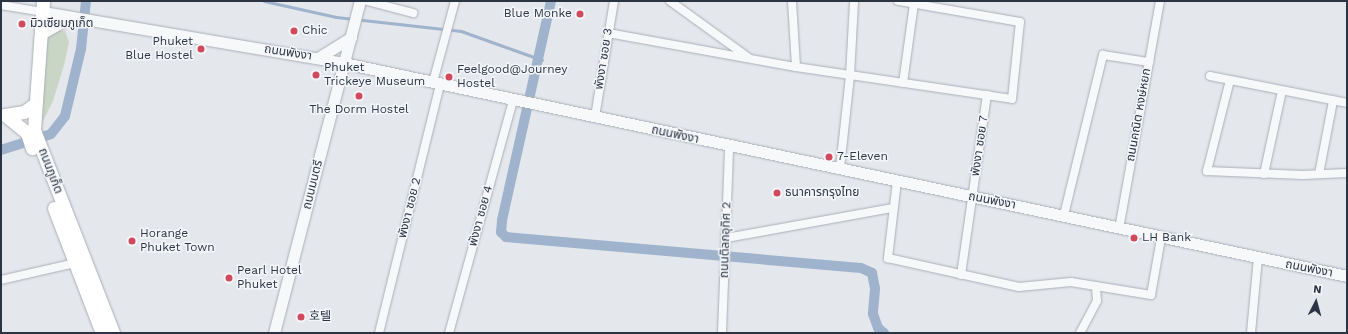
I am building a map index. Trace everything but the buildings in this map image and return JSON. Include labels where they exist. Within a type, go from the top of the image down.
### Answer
[{"type":"main road","name":"ถนนภูเก็ต","points":[[43,6],[30,131],[80,262],[113,333]]},
{"type":"main road","points":[[3,114],[24,112],[34,104]]},
{"type":"main road","points":[[3,114],[30,131]]},
{"type":"main road","name":"ถนนภูเก็ต","points":[[80,262],[102,333]]},
{"type":"street","name":"ถนนมนตรี","points":[[274,333],[360,1]]},
{"type":"street","points":[[367,1],[414,13]]},
{"type":"street","name":"พังงา ซอย 2","points":[[379,333],[437,83],[445,35],[455,1]]},
{"type":"street","name":"พังงา ซอย 3","points":[[595,117],[614,1]]},
{"type":"street","points":[[670,1],[752,60]]},
{"type":"street","points":[[792,1],[796,67]]},
{"type":"street","points":[[840,168],[850,76],[854,1]]},
{"type":"street","points":[[608,33],[752,60],[850,76],[1012,98],[1020,22],[898,1]]},
{"type":"street","name":"ถนนคณิต หงษ์หยก","points":[[1119,229],[1160,1]]},
{"type":"street","points":[[903,83],[914,4]]},
{"type":"street","name":"ถนนพังงา","points":[[1,5],[43,6],[71,17],[344,63],[729,147],[840,168],[1064,215],[1161,238],[1347,276]]},
{"type":"street","points":[[41,34],[71,17]]},
{"type":"street","points":[[318,58],[351,37]]},
{"type":"street","points":[[1064,215],[1103,55],[1149,62]]},
{"type":"street","points":[[1210,76],[1347,103]]},
{"type":"street","points":[[1230,80],[1207,171],[1264,174],[1347,173]]},
{"type":"street","points":[[1264,174],[1282,91]]},
{"type":"street","name":"พังงา ซอย 7","points":[[961,275],[987,95]]},
{"type":"street","name":"พังงา ซอย 4","points":[[449,333],[514,100]]},
{"type":"street","points":[[1319,174],[1333,100]]},
{"type":"street","name":"ถนนติลกอุทิศ 2","points":[[722,333],[729,147]]},
{"type":"street","points":[[897,181],[888,258],[961,275],[1019,287],[1071,282],[1152,295],[1161,238]]},
{"type":"street","points":[[726,238],[893,208]]},
{"type":"street","points":[[1251,333],[1258,258]]},
{"type":"street","points":[[1,280],[38,274],[80,262]]},
{"type":"street","points":[[1080,333],[1097,301],[1096,286]]},
{"type":"green space","points":[[57,31],[65,31],[69,42],[64,65],[53,101],[43,121],[35,129],[47,34]]},
{"type":"waterway","points":[[1,150],[51,134],[65,116],[81,49],[86,1]]},
{"type":"waterway","points":[[264,1],[336,17],[461,31],[542,60]]},
{"type":"waterway","points":[[551,1],[502,221],[501,232],[506,237],[861,268],[872,273],[875,289],[873,314],[878,328],[884,333]]},
{"type":"place","name":"Blue Monke","points":[[580,14]]},
{"type":"place","name":"มิวเซียมภูเก็ต","points":[[22,24]]},
{"type":"place","name":"Chic","points":[[294,31]]},
{"type":"place","name":"Phuket Blue Hostel","points":[[201,49]]},
{"type":"place","name":"Phuket Trickeye Museum","points":[[316,75]]},
{"type":"place","name":"Feelgood@Journey Hostel","points":[[449,77]]},
{"type":"place","name":"The Dorm Hostel","points":[[359,96]]},
{"type":"place","name":"7-Eleven","points":[[829,157]]},
{"type":"place","name":"ธนาคารกรุงไทย","points":[[777,193]]},
{"type":"place","name":"LH Bank","points":[[1134,238]]},
{"type":"place","name":"Horange Phuket Town","points":[[132,241]]},
{"type":"place","name":"Pearl Hotel Phuket","points":[[229,278]]},
{"type":"place","name":"호텔","points":[[301,317]]}]
